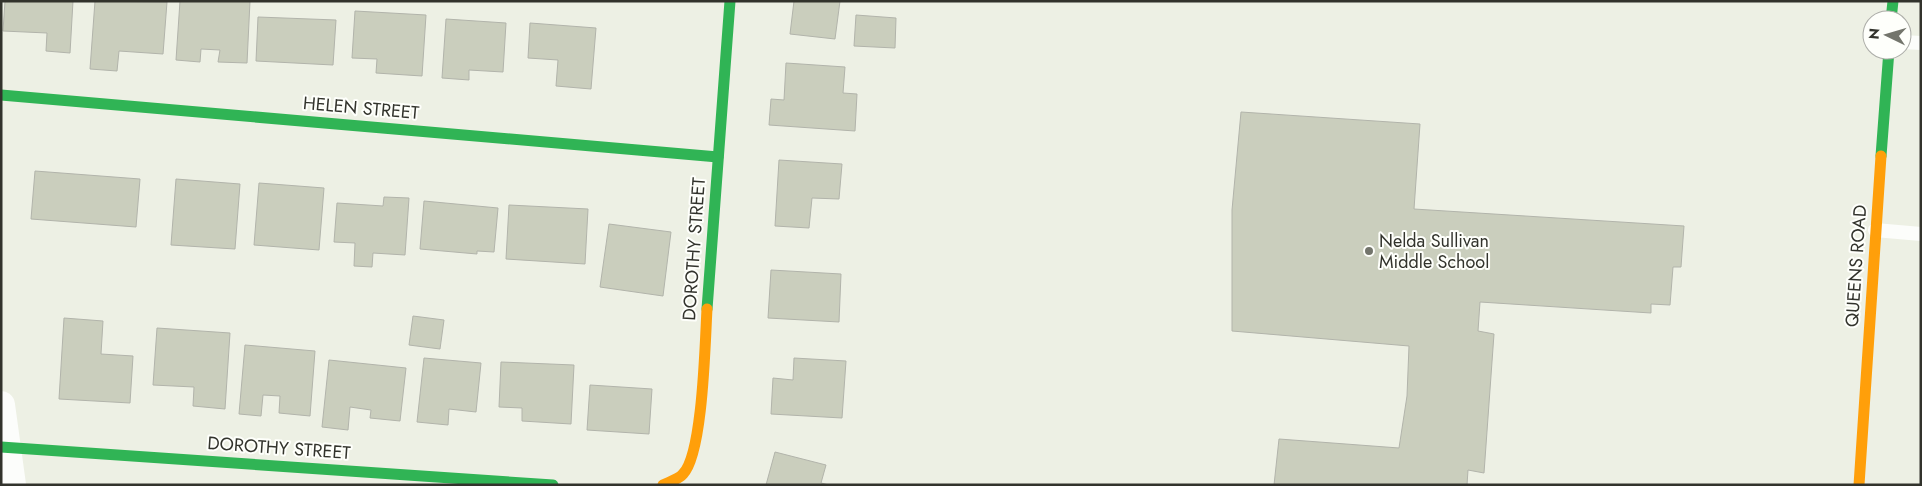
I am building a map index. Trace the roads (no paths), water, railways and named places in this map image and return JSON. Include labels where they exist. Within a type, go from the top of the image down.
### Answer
[{"type":"street","name":"DOROTHY STREET","points":[[663,485],[682,474],[690,462],[698,433],[730,1]]},
{"type":"street","name":"QUEENS ROAD","points":[[1859,485],[1875,230],[1888,60]]},
{"type":"street","name":"HELEN STREET","points":[[1,94],[718,157]]},
{"type":"street","points":[[1,406],[4,447],[12,485]]},
{"type":"street","name":"DOROTHY STREET","points":[[4,447],[553,485]]},
{"type":"lane","points":[[1875,230],[1921,234]]},
{"type":"place","name":"Nelda Sullivan Middle School","points":[[1369,251]]}]
